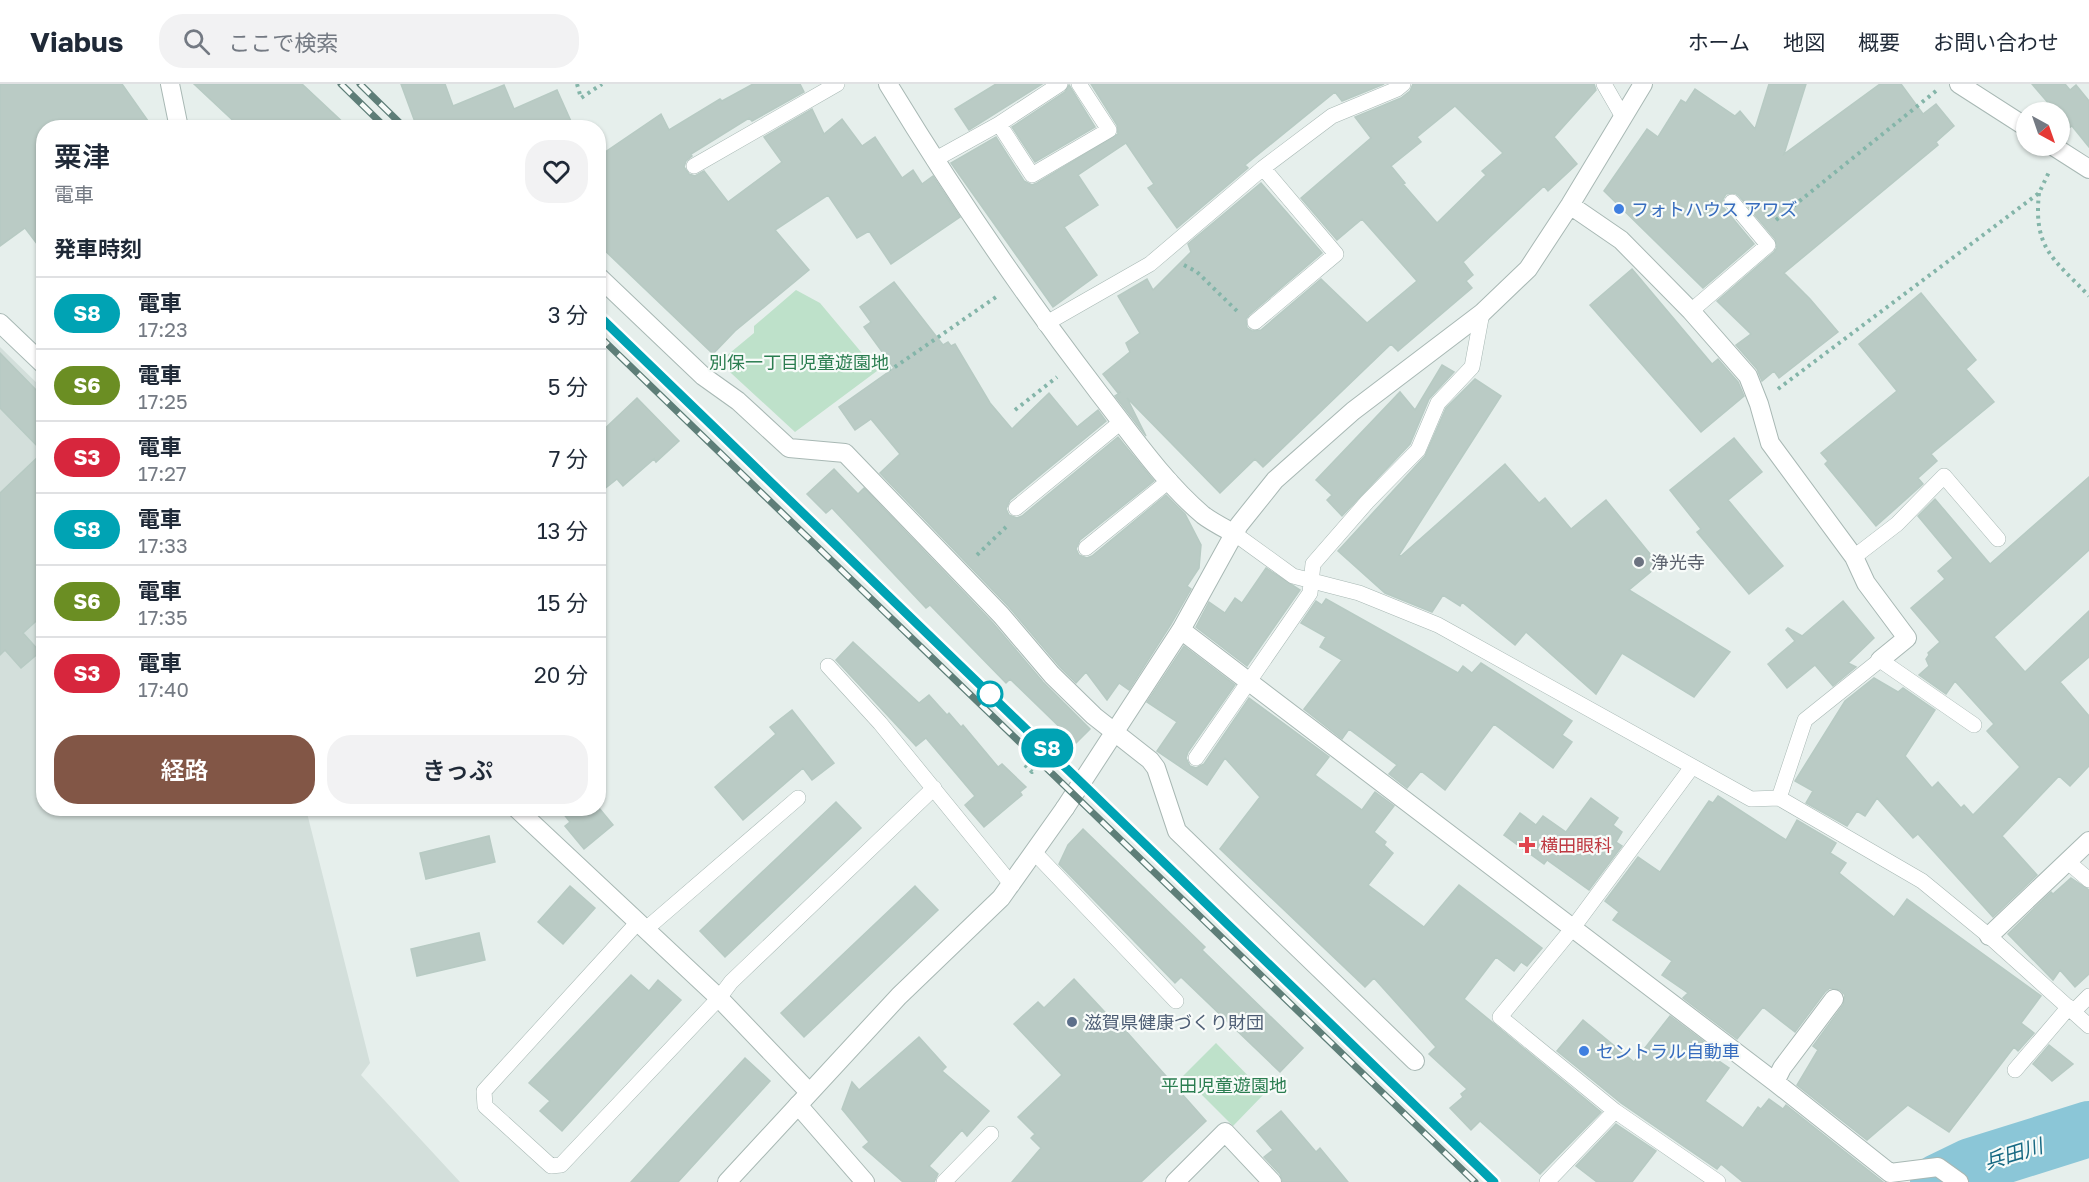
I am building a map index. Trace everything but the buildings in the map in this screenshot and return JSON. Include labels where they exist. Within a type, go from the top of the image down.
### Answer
[{"type":"street","points":[[170,84],[177,120]]},
{"type":"street","points":[[888,84],[934,160],[1045,324],[1170,480],[1204,516],[1235,534]]},
{"type":"street","points":[[728,1182],[899,996],[1012,885],[1181,630],[1235,534],[1284,470],[1353,411],[1482,313],[1528,269],[1570,205],[1642,84]]},
{"type":"street","points":[[1967,86],[2016,120]]},
{"type":"street","points":[[2070,155],[2086,164]]},
{"type":"street","points":[[1570,205],[1621,240],[1691,311],[1748,376],[1760,404],[1770,443],[1854,557],[1866,583],[1907,638],[1881,660]]},
{"type":"street","points":[[606,284],[703,376],[738,401],[789,448],[846,453],[1001,615],[1052,675],[1094,716],[1138,748],[1156,768],[1177,831],[1415,1062]]},
{"type":"street","points":[[0,323],[36,357]]},
{"type":"street","points":[[1181,630],[1775,1082],[1890,1173],[1938,1167],[1959,1182]]},
{"type":"street","points":[[525,816],[719,998],[804,1098],[865,1182]]},
{"type":"street","points":[[1989,936],[2089,841]]},
{"type":"street","points":[[1775,1082],[1782,1068],[1834,999]]},
{"type":"street","points":[[1175,1182],[1225,1132],[1272,1182]]},
{"type":"lane","points":[[694,166],[837,84]]},
{"type":"lane","points":[[934,160],[999,124],[1060,84]]},
{"type":"lane","points":[[999,124],[1032,175],[1109,130],[1079,84]]},
{"type":"lane","points":[[1045,324],[1150,264],[1263,168],[1332,116],[1397,89],[1403,84]]},
{"type":"lane","points":[[1604,84],[1623,117]]},
{"type":"lane","points":[[1256,322],[1336,255],[1263,168]]},
{"type":"lane","points":[[1691,311],[1768,245],[1732,202]]},
{"type":"lane","points":[[1196,758],[1310,593],[1313,564],[1367,502],[1418,450],[1438,403],[1472,367],[1482,313]]},
{"type":"lane","points":[[1016,508],[1122,422]]},
{"type":"lane","points":[[1854,557],[1898,524],[1944,476],[1998,539]]},
{"type":"lane","points":[[1086,548],[1170,480]]},
{"type":"lane","points":[[1235,534],[1293,576],[1311,583],[1359,593],[1438,626],[1752,799],[1779,798],[1922,881],[1989,936],[2089,1026]]},
{"type":"lane","points":[[1779,798],[1805,720],[1881,660],[1974,725]]},
{"type":"lane","points":[[828,666],[934,788],[1012,885]]},
{"type":"lane","points":[[1692,767],[1572,929],[1500,1017],[1615,1111],[1718,1182]]},
{"type":"lane","points":[[798,798],[642,925],[484,1091],[485,1106],[551,1166],[561,1166],[719,998],[731,982],[934,788]]},
{"type":"lane","points":[[1035,853],[1176,1001]]},
{"type":"lane","points":[[2068,862],[2089,880]]},
{"type":"lane","points":[[2015,1070],[2071,1009],[2089,996]]},
{"type":"lane","points":[[1547,1182],[1615,1111]]},
{"type":"lane","points":[[944,1182],[991,1134]]},
{"type":"path","points":[[577,84],[581,98],[602,84]]},
{"type":"path","points":[[1759,234],[1937,90]]},
{"type":"path","points":[[2053,156],[2039,193],[2036,218],[2044,248],[2089,296]]},
{"type":"path","points":[[1760,404],[2039,193]]},
{"type":"path","points":[[1169,247],[1186,267],[1197,272],[1239,312],[1256,322]]},
{"type":"path","points":[[873,366],[892,369],[1017,283]]},
{"type":"path","points":[[1015,410],[1076,363]]},
{"type":"path","points":[[960,573],[1008,524],[1016,508]]},
{"type":"path","points":[[1053,738],[1075,760]]},
{"type":"path","points":[[1025,765],[1032,771],[1058,743]]},
{"type":"shaded area","points":[[0,347],[36,382],[36,816],[308,816],[370,1063],[361,1075],[460,1182],[0,1182]]},
{"type":"green space","name":"別保一丁目児童遊園地","points":[[796,290],[820,303],[877,371],[795,432],[719,362],[754,333],[754,326]]},
{"type":"green space","name":"平田児童遊園地","points":[[1216,1043],[1265,1093],[1233,1126],[1183,1076]]},
{"type":"waterway","name":"兵田川","points":[[1938,1182],[1971,1166],[2089,1129]]},
{"type":"railway","points":[[341,84],[378,120]]},
{"type":"railway","points":[[360,84],[397,120]]},
{"type":"railway","points":[[606,323],[1494,1182]]},
{"type":"railway","points":[[606,343],[1475,1182]]},
{"type":"train","name":"S8","points":[[606,323],[1494,1182]]},
{"type":"place","name":"フォトハウス アワズ","points":[[1619,209]]},
{"type":"place","name":"浄光寺","points":[[1639,562]]},
{"type":"place","name":"横田眼科","points":[[1527,845]]},
{"type":"place","name":"滋賀県健康づくり財団","points":[[1072,1022]]},
{"type":"place","name":"セントラル自動車","points":[[1584,1051]]}]
